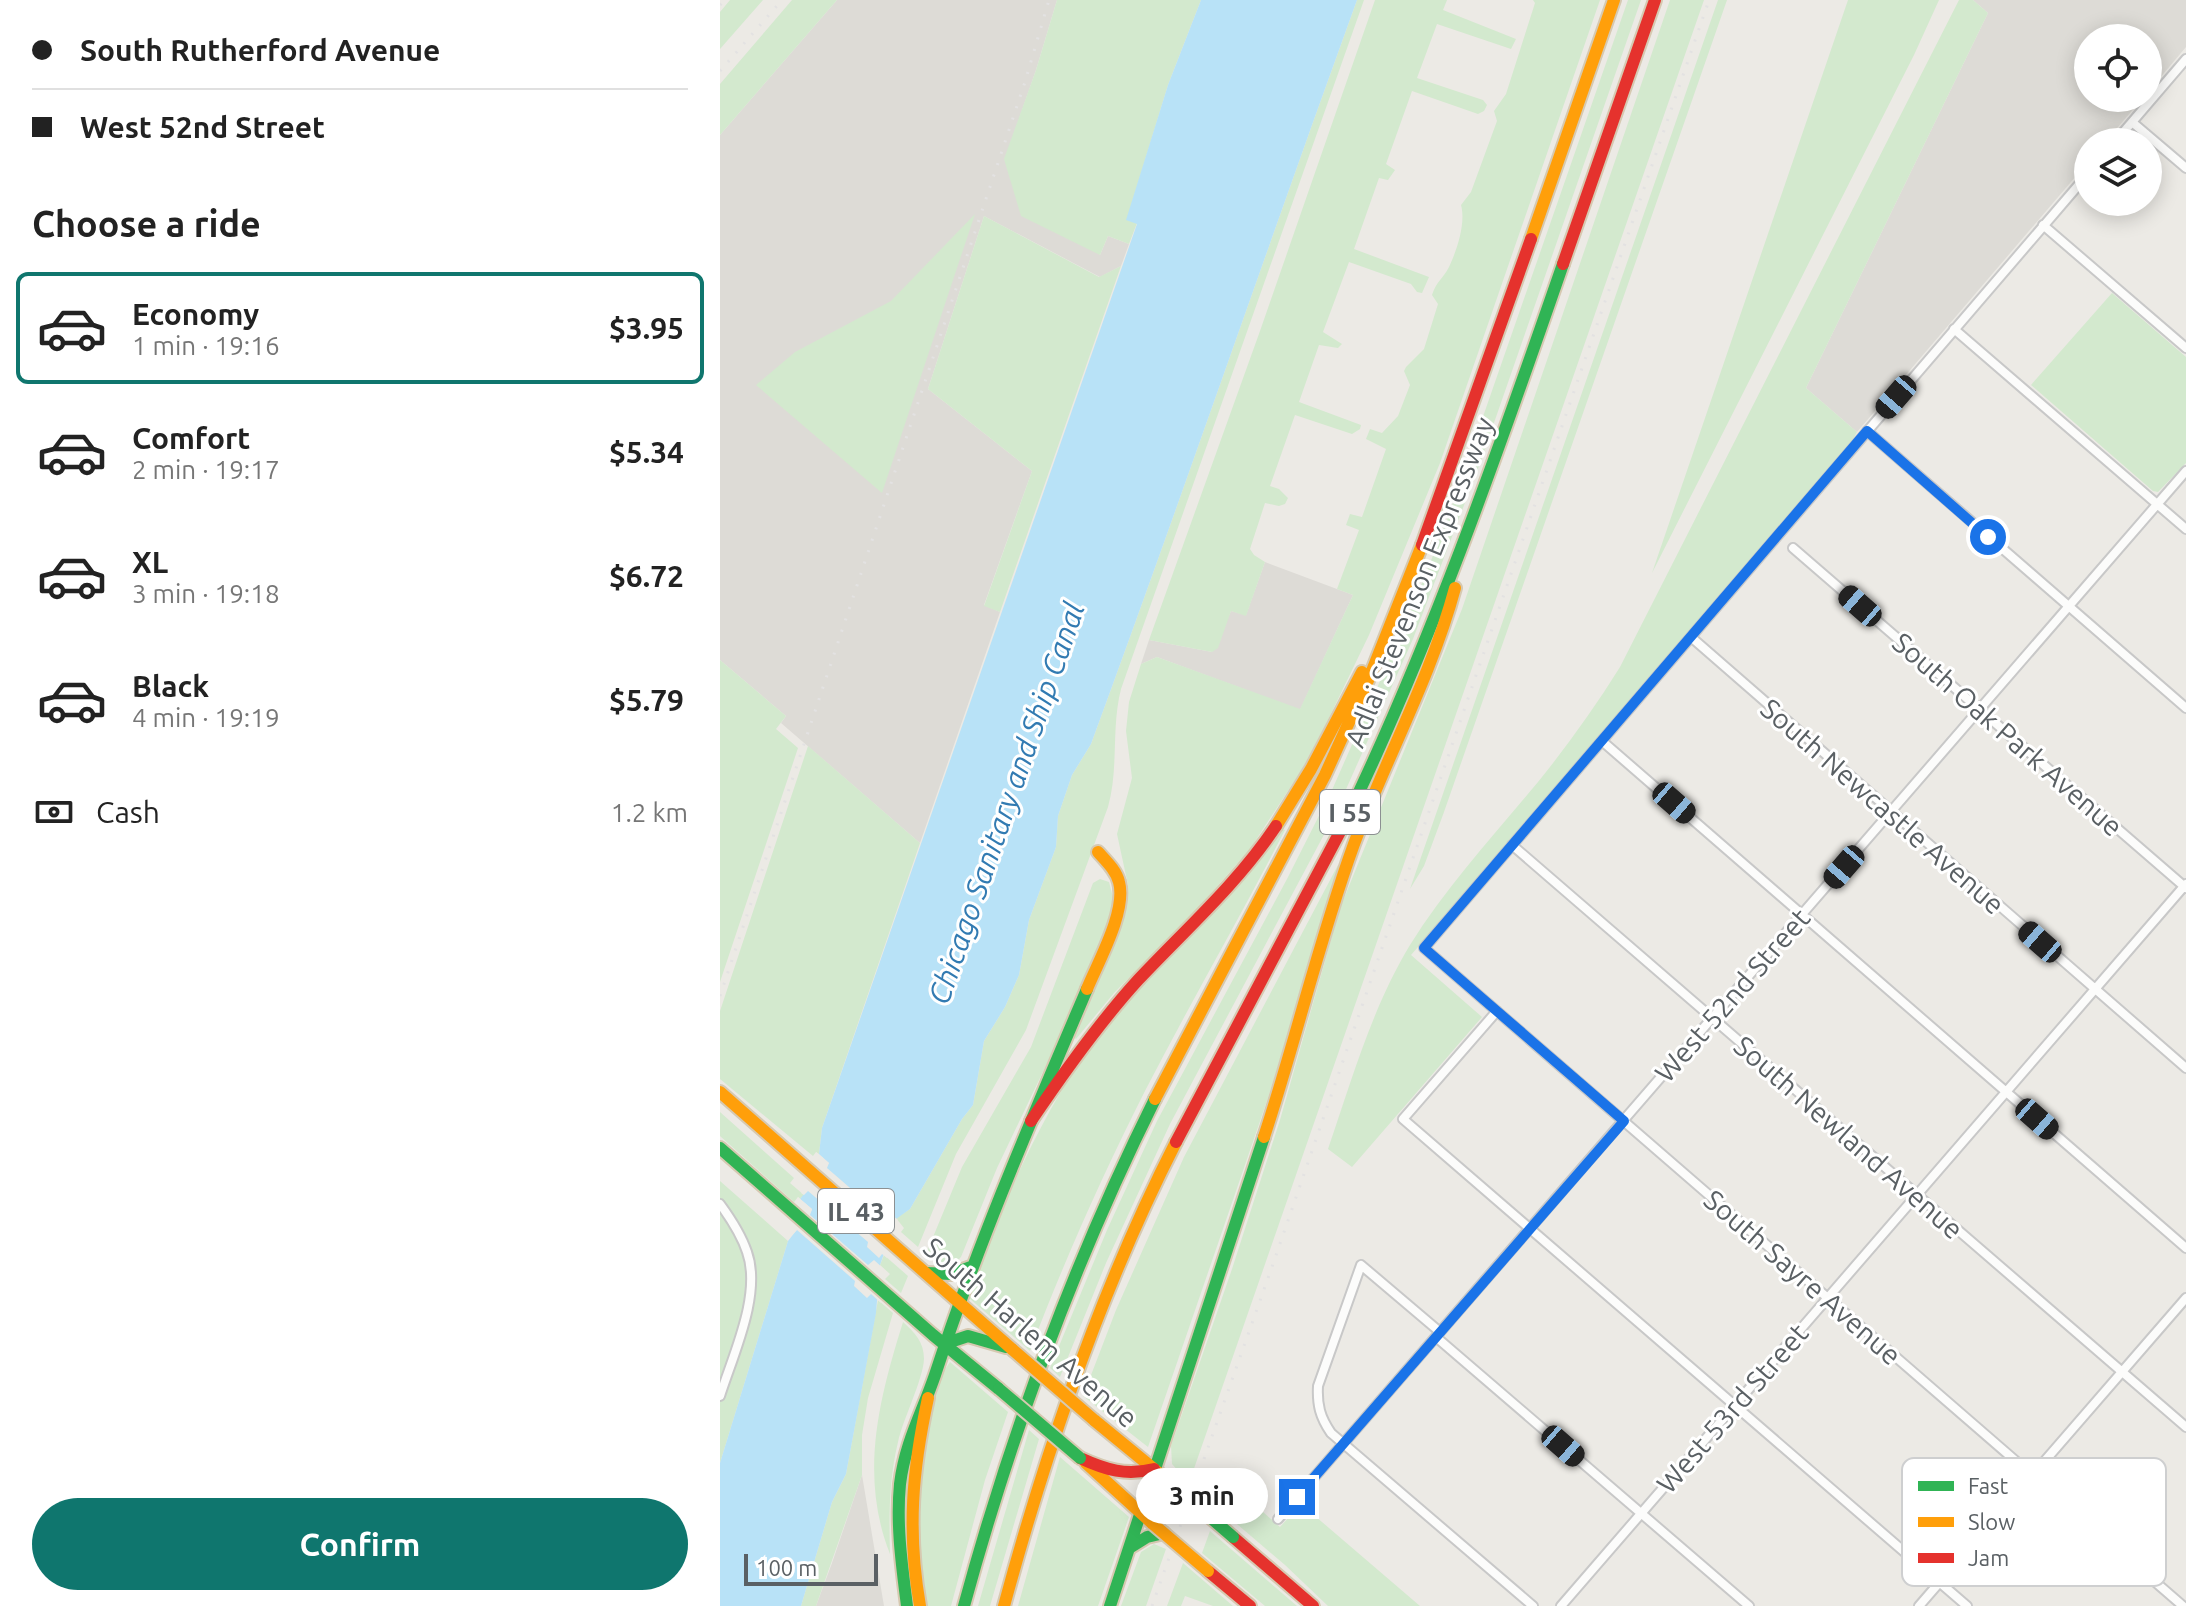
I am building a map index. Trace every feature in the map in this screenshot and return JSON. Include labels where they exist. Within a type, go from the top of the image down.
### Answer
[{"type":"main road","name":"Adlai Stevenson Expressway","points":[[964,1606],[1012,1440],[1065,1295],[1098,1218],[1172,1065],[1299,829],[1410,579],[1614,0]]},
{"type":"main road","name":"Adlai Stevenson Expressway","points":[[1004,1606],[1046,1461],[1122,1260],[1202,1092],[1318,876],[1402,701],[1469,531],[1655,0]]},
{"type":"main road","points":[[1110,1606],[1286,1071],[1332,909],[1355,842],[1444,629],[1469,531]]},
{"type":"main road","points":[[1031,1121],[1089,1038],[1138,982],[1222,896],[1273,831],[1316,762],[1410,579]]},
{"type":"main road","points":[[920,1606],[912,1566],[909,1511],[915,1459],[928,1398],[959,1301],[1119,910],[1121,885],[1116,871],[1098,852]]},
{"type":"main road","name":"South Harlem Avenue","points":[[720,1092],[1013,1350],[1313,1606]]},
{"type":"main road","name":"IL 43","points":[[720,1148],[1250,1606]]},
{"type":"main road","points":[[926,1273],[952,1274],[973,1266]]},
{"type":"main road","points":[[944,1344],[959,1336],[974,1335],[1013,1350]]},
{"type":"main road","points":[[907,1606],[901,1552],[902,1469],[912,1428],[928,1398]]},
{"type":"main road","points":[[1080,1458],[1123,1474],[1154,1469]]},
{"type":"main road","points":[[1131,1547],[1147,1537],[1164,1533]]},
{"type":"street","points":[[2127,128],[2186,59]]},
{"type":"street","points":[[2132,122],[2186,168]]},
{"type":"street","points":[[1512,845],[2074,190]]},
{"type":"street","points":[[2043,225],[2186,348]]},
{"type":"street","points":[[1954,329],[2186,529]]},
{"type":"street","points":[[1867,431],[2186,708]]},
{"type":"street","name":"West 52nd Street","points":[[1278,1519],[2186,471]]},
{"type":"street","name":"South Oak Park Avenue","points":[[1793,548],[2185,886]]},
{"type":"street","name":"South Newcastle Avenue","points":[[1691,637],[2186,1068]]},
{"type":"street","points":[[1602,741],[2186,1248]]},
{"type":"street","name":"South Sayre Avenue","points":[[1512,845],[1424,948],[2013,1458]]},
{"type":"street","name":"South Newland Avenue","points":[[1512,845],[2186,1427]]},
{"type":"street","name":"West 53rd Street","points":[[1561,1606],[2185,886]]},
{"type":"street","points":[[1497,1011],[1403,1119],[1902,1549]]},
{"type":"street","points":[[720,1204],[737,1229],[748,1255],[752,1278],[750,1298],[720,1396]]},
{"type":"street","points":[[1533,1606],[1344,1444],[1323,1421],[1317,1405],[1318,1386],[1361,1265],[1749,1606]]},
{"type":"street","points":[[2048,1458],[2186,1298]]},
{"type":"street","points":[[1919,1606],[1936,1586]]},
{"type":"street","points":[[1944,1586],[1967,1606]]},
{"type":"street","name":"South Sayre Avenue","points":[[2160,1586],[2183,1606]]},
{"type":"shaded area","points":[[837,0],[1057,0],[1005,159],[1100,255],[1108,236],[1129,244],[1121,266],[1100,277],[984,216],[928,389],[1032,471],[984,605],[1000,612],[920,843],[781,723],[786,716],[720,660],[720,135]]},
{"type":"shaded area","points":[[1973,0],[2186,0],[2186,47],[2162,75],[2162,24],[2074,24],[2074,112],[2131,112],[2117,128],[2074,128],[2074,178],[1857,432],[1806,388],[1988,13]]},
{"type":"shaded area","points":[[1265,562],[1353,595],[1300,710],[1157,657],[1141,664],[1149,640],[1212,652],[1231,611],[1246,615]]},
{"type":"shaded area","points":[[862,1475],[884,1606],[816,1606],[832,1563]]},
{"type":"green space","points":[[730,0],[763,0],[720,49],[720,12]]},
{"type":"green space","points":[[792,0],[837,0],[720,135],[720,84]]},
{"type":"green space","points":[[1057,0],[1201,0],[1168,85],[1127,219],[1137,223],[1129,244],[1108,236],[1100,255],[1021,216],[1004,159]]},
{"type":"green space","points":[[1357,0],[1364,0],[1121,689],[1108,807],[1026,1030],[956,1154],[918,1247],[901,1232],[904,1228],[896,1218],[910,1209],[973,1105],[984,1041],[1005,1007],[1019,975],[1029,920],[1056,847],[1058,816],[1072,775],[1091,744]]},
{"type":"green space","points":[[1375,0],[1447,0],[1443,10],[1516,39],[1511,49],[1437,24],[1417,78],[1483,100],[1487,105],[1478,114],[1412,91],[1386,164],[1395,170],[1388,180],[1379,178],[1354,249],[1429,277],[1422,293],[1411,284],[1349,262],[1323,332],[1342,344],[1338,348],[1319,345],[1299,402],[1361,425],[1360,429],[1352,434],[1295,415],[1270,486],[1279,489],[1288,498],[1285,504],[1279,506],[1265,503],[1250,549],[1265,562],[1246,616],[1231,611],[1218,648],[1212,652],[1149,640],[1260,331]]},
{"type":"green space","points":[[1533,0],[1600,0],[1440,463],[1369,635],[1301,771],[1250,849],[1199,907],[1114,993],[1076,1039],[1072,1036],[1121,916],[1128,885],[1117,834],[1132,778],[1126,731],[1129,702],[1141,664],[1157,657],[1300,709],[1353,595],[1337,589],[1359,530],[1346,525],[1350,514],[1362,517],[1386,449],[1366,439],[1370,429],[1382,433],[1398,416],[1410,385],[1404,371],[1424,349],[1438,304],[1432,295],[1455,253],[1462,228],[1461,205],[1471,192],[1497,121],[1494,111],[1506,94],[1535,3]]},
{"type":"green space","points":[[1628,0],[1641,0],[1479,466],[1413,639],[1335,814],[1170,1124],[1106,1263],[1060,1377],[1050,1368],[1107,1230],[1157,1121],[1332,790],[1410,613],[1446,523]]},
{"type":"green space","points":[[1670,0],[1704,0],[1189,1483],[1172,1464],[1171,1446],[1280,1120],[1340,908],[1462,609]]},
{"type":"green space","points":[[1718,0],[1727,0],[1444,812],[1424,866],[1410,889]]},
{"type":"green space","points":[[1848,0],[1939,0],[1652,573]]},
{"type":"green space","points":[[1959,0],[1973,0],[1988,13],[1806,388],[1857,432],[1849,446],[1731,587],[1411,955],[1482,1017],[1352,1167],[1328,1149],[1364,1044],[1397,969],[1439,902],[1560,754],[1620,667]]},
{"type":"green space","points":[[975,214],[882,493],[756,385],[795,352],[891,301]]},
{"type":"green space","points":[[984,216],[1099,277],[1121,266],[1000,612],[984,606],[1032,471],[928,389]]},
{"type":"green space","points":[[2112,293],[2186,357],[2186,463],[2158,492],[2153,491],[2031,385]]},
{"type":"green space","points":[[720,660],[786,716],[776,729],[798,748],[720,982]]},
{"type":"green space","points":[[808,746],[920,843],[822,1128],[819,1154],[816,1152],[813,1156],[720,1079],[720,1011]]},
{"type":"green space","points":[[1282,829],[1285,830],[1163,1056],[1115,1153],[1070,1251],[1030,1351],[969,1298],[1021,1167],[1053,1105],[1091,1044]]},
{"type":"green space","points":[[1338,865],[1268,1098],[1148,1447],[1083,1396],[1116,1310],[1184,1157]]},
{"type":"green space","points":[[1100,879],[1109,882],[1114,901],[1111,919],[1083,988],[997,1168],[961,1257],[954,1264],[939,1264],[926,1254],[962,1167],[1031,1047],[1093,883]]},
{"type":"green space","points":[[720,1112],[794,1178],[790,1183],[804,1195],[800,1199],[798,1197],[794,1202],[720,1136]]},
{"type":"green space","points":[[720,1181],[788,1241],[720,1463]]},
{"type":"green space","points":[[884,1255],[908,1276],[901,1293],[885,1279],[890,1274],[880,1265]]},
{"type":"green space","points":[[878,1300],[893,1313],[868,1398],[862,1435],[862,1475],[816,1606],[801,1606],[832,1502],[846,1474]]},
{"type":"green space","points":[[903,1322],[918,1338],[924,1359],[895,1456],[890,1498],[890,1554],[881,1525],[874,1467],[880,1409]]},
{"type":"green space","points":[[950,1362],[1008,1412],[985,1480],[951,1606],[926,1606],[918,1557],[916,1493],[931,1411],[941,1375]]},
{"type":"green space","points":[[1029,1430],[1039,1439],[990,1606],[978,1606]]},
{"type":"green space","points":[[1060,1457],[1129,1517],[1098,1606],[1018,1606]]},
{"type":"green space","points":[[1226,1479],[1280,1527],[1301,1504],[1420,1606],[1328,1606],[1217,1507]]},
{"type":"green space","points":[[1210,1531],[1297,1606],[1265,1606],[1202,1553]]},
{"type":"green space","points":[[1154,1544],[1166,1549],[1146,1606],[1121,1606],[1141,1552]]},
{"type":"green space","points":[[1183,1563],[1233,1606],[1213,1606],[1185,1596],[1181,1606],[1167,1606]]},
{"type":"water","name":"Chicago Sanitary and Ship Canal","points":[[1201,0],[1357,0],[1091,744],[1072,775],[1058,816],[1056,847],[1029,920],[1019,975],[1005,1007],[984,1041],[973,1105],[910,1209],[896,1219],[880,1265],[876,1313],[846,1474],[832,1502],[801,1606],[720,1606],[720,1463],[788,1241],[812,1209],[800,1199],[829,1163],[819,1154],[822,1128],[1137,224],[1126,220],[1168,85]]},
{"type":"pier","points":[[816,1152],[829,1163],[827,1168],[886,1219],[891,1214],[898,1220],[887,1258],[882,1254],[879,1258],[867,1247],[868,1242],[808,1191],[804,1195],[801,1193],[823,1166]]},
{"type":"pier","points":[[798,1197],[812,1209],[810,1215],[868,1265],[874,1260],[884,1269],[881,1303],[871,1294],[867,1298],[854,1286],[855,1281],[797,1230],[792,1235],[789,1232],[807,1210],[797,1201]]},
{"type":"railway","points":[[720,5],[724,0]]},
{"type":"railway","points":[[720,71],[782,0]]},
{"type":"railway","points":[[720,996],[1025,82],[1049,0]]},
{"type":"railway","points":[[1152,1606],[1709,0]]},
{"type":"traffic: fast","points":[[1342,828],[1433,620],[1563,264]]},
{"type":"traffic: fast","points":[[907,1606],[899,1515],[900,1484],[906,1455],[988,1228],[1087,989]]},
{"type":"traffic: fast","points":[[964,1606],[1003,1475],[1047,1348],[1098,1222],[1155,1099]]},
{"type":"traffic: fast","points":[[1110,1606],[1264,1137]]},
{"type":"traffic: fast","points":[[720,1148],[999,1389]]},
{"type":"traffic: fast","points":[[926,1273],[952,1274],[973,1266]]},
{"type":"traffic: fast","points":[[944,1344],[968,1336],[1006,1347]]},
{"type":"traffic: fast","points":[[999,1389],[1080,1458]]},
{"type":"traffic: fast","points":[[1166,1479],[1233,1537]]},
{"type":"traffic: fast","points":[[1131,1547],[1147,1537],[1164,1533]]},
{"type":"traffic: slow","points":[[1531,239],[1614,0]]},
{"type":"traffic: slow","points":[[1155,1099],[1325,775],[1370,676],[1422,545]]},
{"type":"traffic: slow","points":[[1264,1137],[1341,880],[1434,653],[1455,588]]},
{"type":"traffic: slow","points":[[1276,826],[1311,769],[1362,672]]},
{"type":"traffic: slow","points":[[1087,989],[1119,907],[1116,874],[1098,852]]},
{"type":"traffic: slow","points":[[720,1092],[1013,1350]]},
{"type":"traffic: slow","points":[[1004,1606],[1038,1487],[1078,1370],[1124,1254],[1176,1142]]},
{"type":"traffic: slow","points":[[1013,1350],[1094,1420]]},
{"type":"traffic: slow","points":[[920,1606],[914,1553],[913,1502],[928,1398]]},
{"type":"traffic: slow","points":[[1094,1420],[1166,1479]]},
{"type":"traffic: slow","points":[[1086,1463],[1153,1524]]},
{"type":"traffic: slow","points":[[1153,1524],[1208,1571]]},
{"type":"traffic: jam","points":[[1563,264],[1655,0]]},
{"type":"traffic: jam","points":[[1422,545],[1531,239]]},
{"type":"traffic: jam","points":[[1031,1121],[1109,1014],[1228,887],[1276,826]]},
{"type":"traffic: jam","points":[[1176,1142],[1342,828]]},
{"type":"traffic: jam","points":[[1080,1458],[1116,1471],[1154,1469]]},
{"type":"traffic: jam","points":[[1233,1537],[1313,1606]]},
{"type":"traffic: jam","points":[[1208,1571],[1250,1606]]},
{"type":"route","points":[[1297,1497],[1624,1121],[1424,948],[1867,431],[1988,537]]}]
